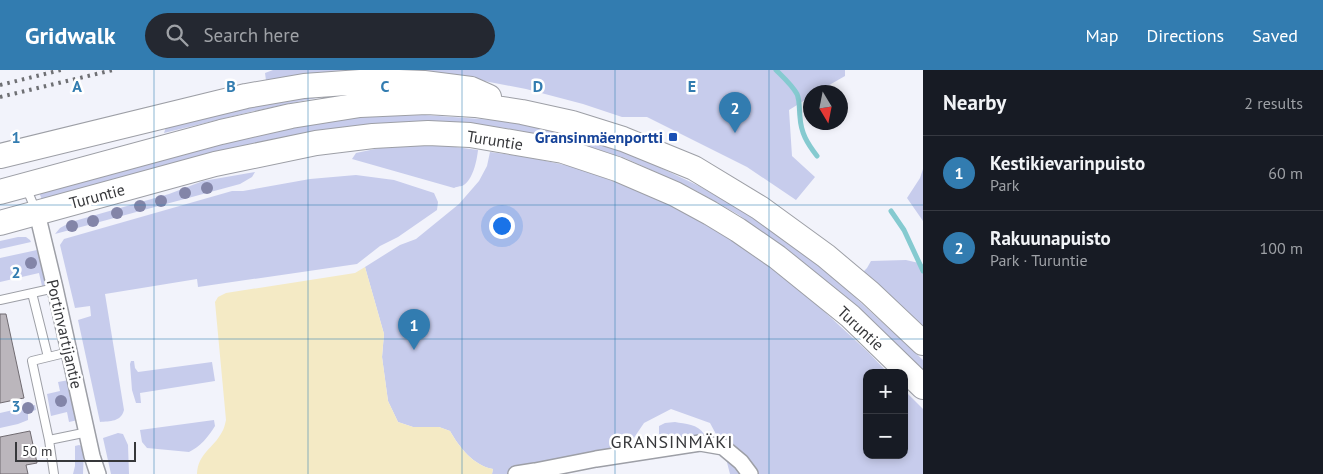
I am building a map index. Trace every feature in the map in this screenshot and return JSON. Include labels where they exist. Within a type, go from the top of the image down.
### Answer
[{"type":"main road","points":[[0,156],[246,96],[304,86],[374,81],[424,83],[471,89],[522,112]]},
{"type":"main road","name":"Turuntie","points":[[0,192],[221,132],[291,116],[360,105],[428,102],[475,105],[522,112],[572,123],[623,139],[694,168],[760,208],[826,256],[870,293],[923,343]]},
{"type":"main road","name":"Turuntie","points":[[0,223],[215,164],[316,143],[373,136],[428,133],[470,135],[563,151],[617,169],[675,194],[738,230],[783,261],[850,316],[923,387]]},
{"type":"street","name":"Portinvartijantie","points":[[37,213],[92,456],[98,474]]},
{"type":"street","points":[[516,474],[596,458],[700,443],[723,446],[741,462],[750,474]]},
{"type":"street","name":"Portinvartijantie","points":[[91,474],[92,456]]},
{"type":"lane","points":[[25,185],[37,213]]},
{"type":"lane","points":[[0,300],[55,288]]},
{"type":"lane","points":[[32,293],[48,357]]},
{"type":"lane","points":[[54,474],[49,440],[32,361],[69,352]]},
{"type":"lane","points":[[49,440],[88,432]]},
{"type":"shaded area","points":[[273,70],[845,70],[845,76],[829,85],[803,85],[803,101],[789,110],[792,156],[815,177],[796,200],[747,167],[647,117],[622,117],[583,104],[526,89],[479,80],[267,88],[265,73]]},
{"type":"shaded area","points":[[361,93],[326,96],[164,133],[167,124],[267,97]]},
{"type":"shaded area","points":[[425,115],[508,121],[576,136],[629,153],[699,186],[744,212],[820,265],[923,360],[923,370],[846,298],[739,215],[693,189],[625,158],[570,141],[505,128],[465,123],[419,121],[378,124],[318,132],[42,200],[39,192],[268,132],[352,117]]},
{"type":"shaded area","points":[[394,145],[440,145],[478,150],[469,180],[462,186],[454,188],[352,159],[356,153]]},
{"type":"shaded area","points":[[490,152],[527,157],[579,168],[679,207],[784,277],[814,302],[884,369],[863,369],[863,459],[908,459],[908,394],[923,409],[923,474],[730,474],[723,447],[710,423],[671,409],[644,423],[627,448],[536,474],[492,474],[493,469],[473,460],[450,431],[439,427],[413,427],[398,422],[388,401],[382,357],[384,334],[365,267],[400,245],[416,239],[459,204],[479,181],[487,166]]},
{"type":"shaded area","points":[[923,169],[923,221],[907,198],[920,178]]},
{"type":"shaded area","points":[[255,172],[252,177],[240,184],[55,234],[60,228],[71,222],[169,194],[203,181]]},
{"type":"shaded area","points":[[356,175],[394,180],[434,193],[438,202],[437,210],[398,237],[380,246],[357,264],[198,287],[197,279],[105,294],[124,410],[118,419],[100,422],[78,320],[91,316],[90,306],[75,308],[60,245],[64,239],[232,191],[243,191],[310,179]]},
{"type":"shaded area","points":[[26,237],[31,242],[0,249],[0,241]]},
{"type":"shaded area","points":[[37,250],[47,285],[42,286],[39,273],[0,282],[0,258]]},
{"type":"shaded area","points":[[906,260],[923,264],[923,328],[862,273],[871,261]]},
{"type":"shaded area","points":[[131,361],[134,361],[138,372],[212,362],[215,381],[140,393],[141,403],[136,403],[132,390]]},
{"type":"shaded area","points":[[69,380],[78,420],[69,422],[67,412],[51,416],[47,394],[60,391],[58,382]]},
{"type":"shaded area","points":[[35,405],[36,410],[28,412],[28,420],[0,428],[0,413]]},
{"type":"shaded area","points":[[214,420],[215,426],[210,434],[189,452],[147,448],[142,442],[140,430]]},
{"type":"shaded area","points":[[675,422],[695,426],[704,434],[702,437],[666,438],[659,434],[659,426]]},
{"type":"shaded area","points":[[118,433],[123,434],[128,445],[129,474],[111,474],[103,438]]},
{"type":"shaded area","points":[[75,446],[84,447],[83,474],[73,474]]},
{"type":"sand","points":[[365,267],[384,334],[382,357],[388,401],[398,422],[413,427],[439,427],[450,431],[473,460],[493,469],[492,474],[197,474],[200,461],[218,438],[226,420],[215,302],[218,297],[226,293],[355,273]]},
{"type":"building","points":[[0,314],[6,314],[24,398],[0,403]]},
{"type":"building","points":[[30,431],[37,463],[26,465],[28,474],[0,474],[0,437]]},
{"type":"waterway","points":[[776,70],[797,94],[803,133],[817,156]]},
{"type":"waterway","points":[[891,211],[904,230],[923,271]]},
{"type":"railway","points":[[0,85],[61,70]]},
{"type":"railway","points":[[0,97],[113,70]]},
{"type":"place","name":"Rakuunapuisto","points":[[735,133]]},
{"type":"place","name":"Gransinmäenportti","points":[[673,137]]},
{"type":"place","name":"Kestikievarinpuisto","points":[[414,350]]},
{"type":"district","name":"GRANSINMÄKI","points":[[672,442]]}]
